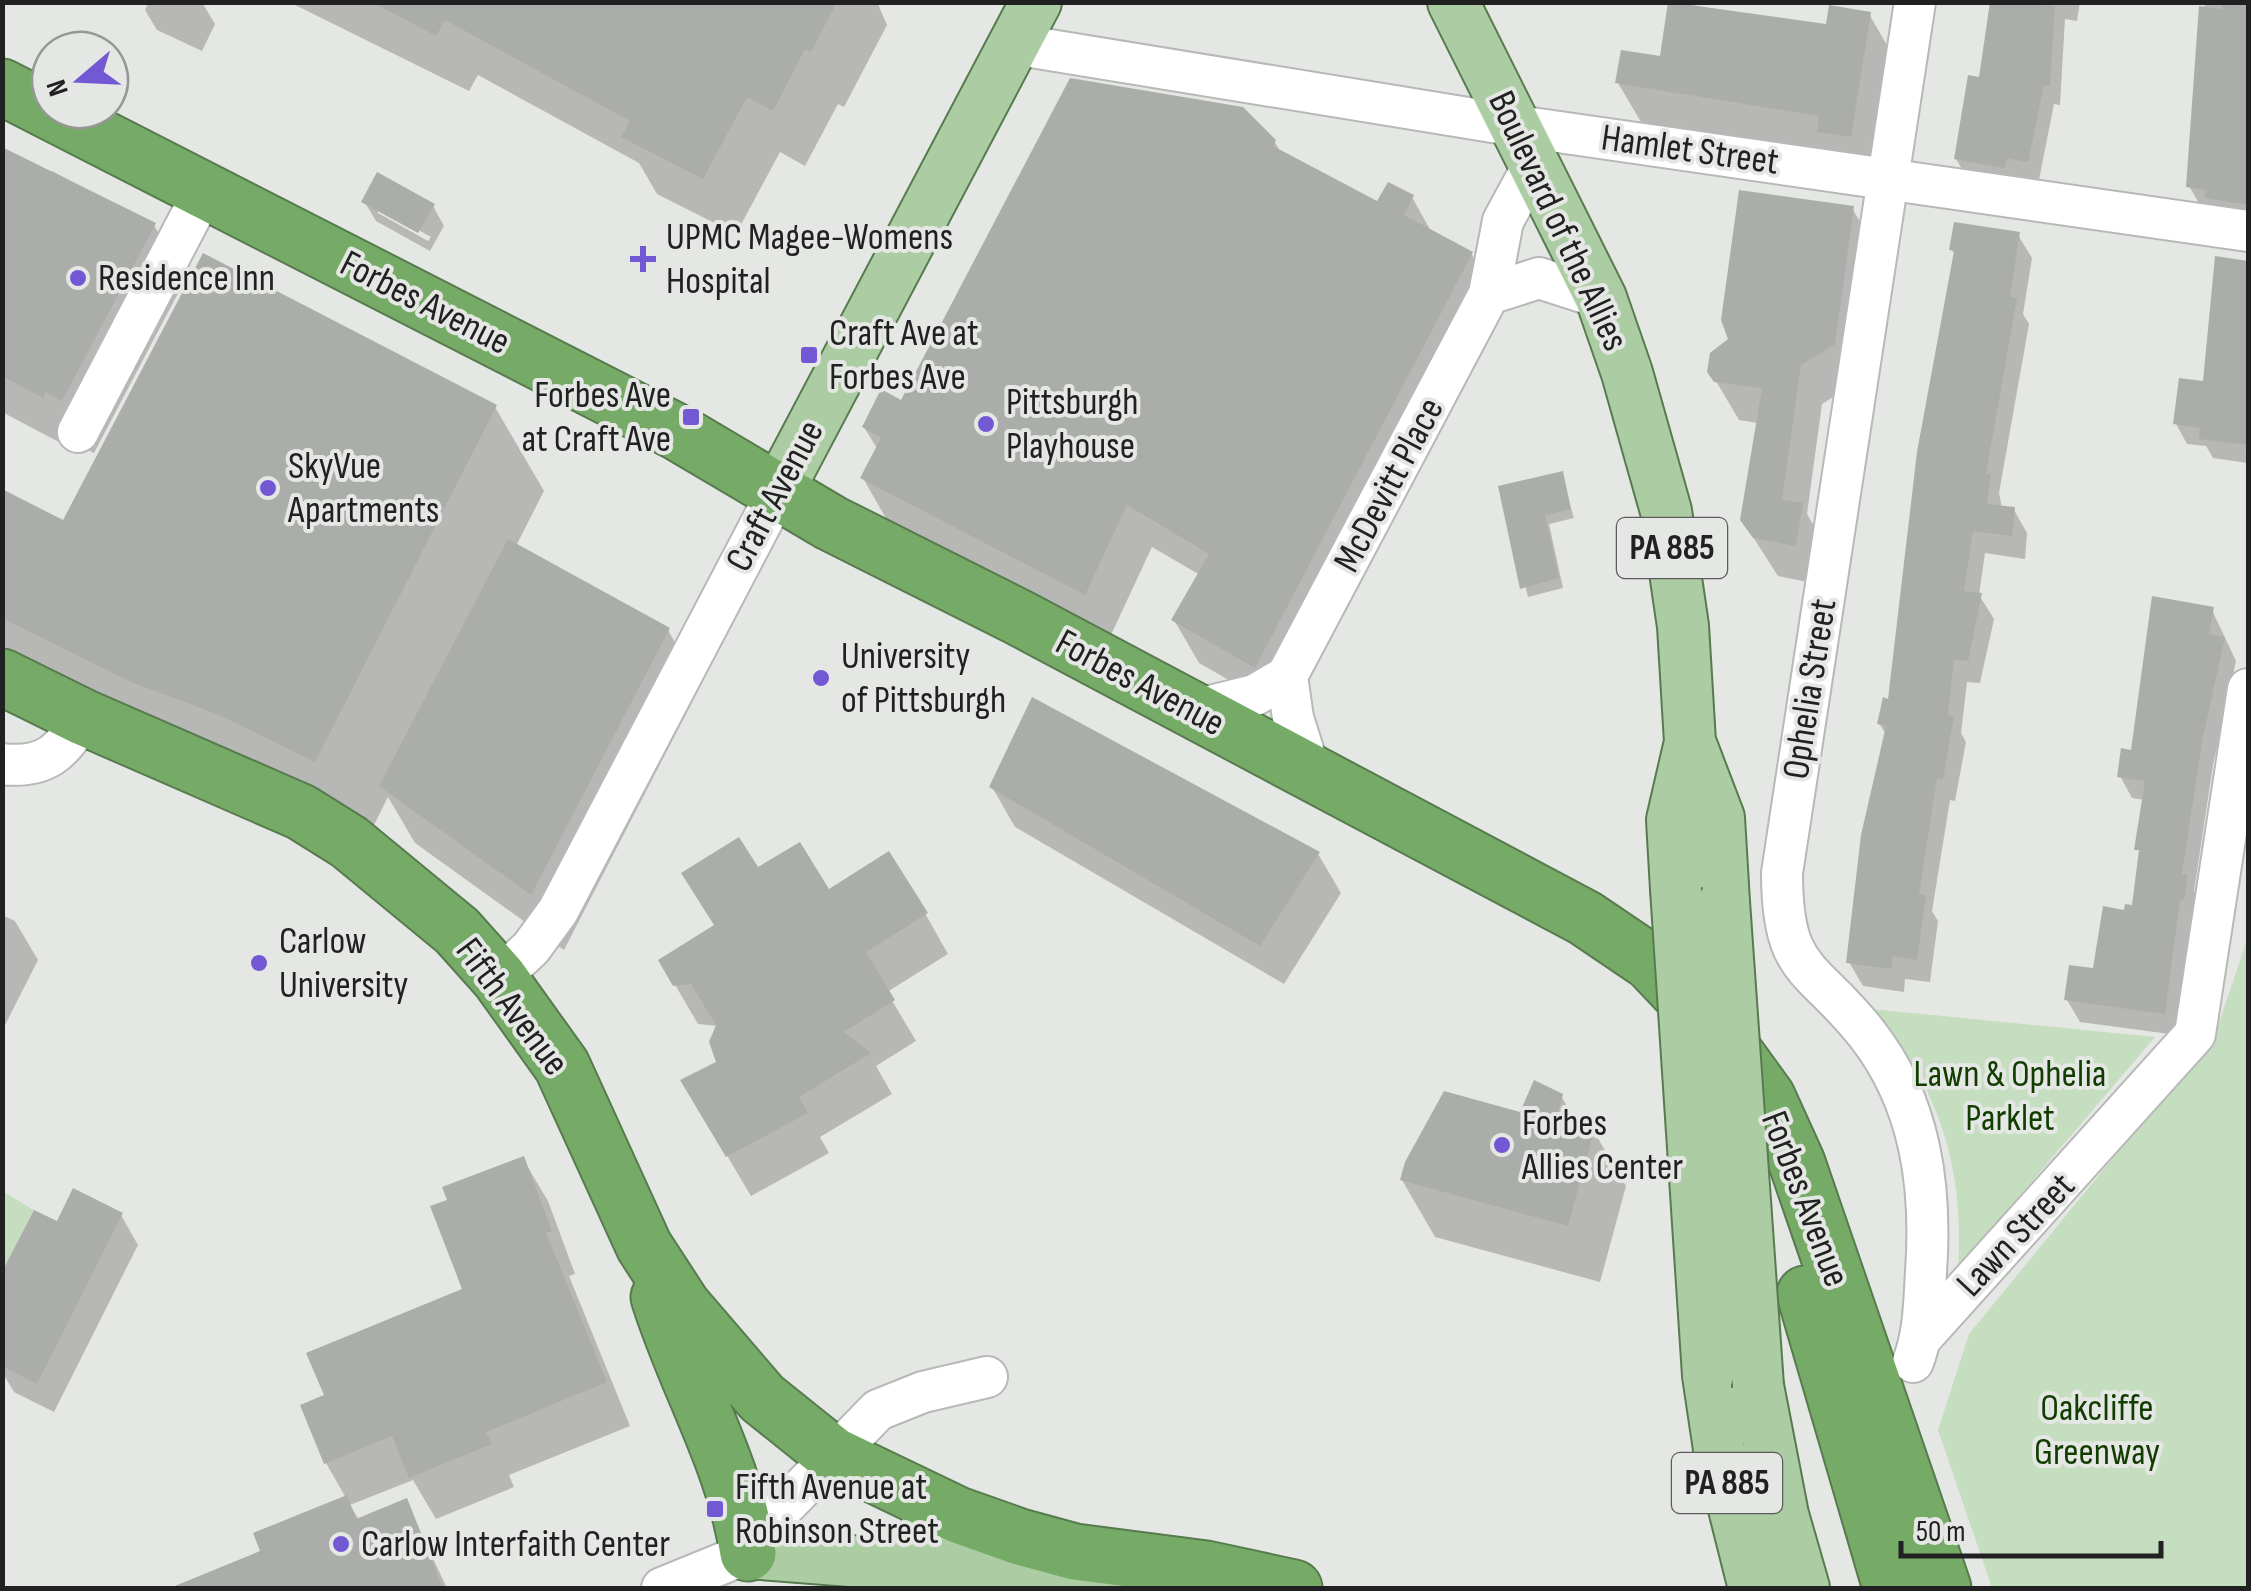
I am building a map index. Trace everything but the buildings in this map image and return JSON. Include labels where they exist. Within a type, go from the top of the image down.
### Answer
[{"type":"highway","name":"Forbes Avenue","points":[[2,88],[679,434],[777,493],[1585,918],[1650,962],[1750,1070],[1782,1126],[1943,1588]]},
{"type":"highway","name":"Fifth Avenue","points":[[2,677],[83,717],[301,812],[399,881],[457,931],[500,978],[562,1066],[644,1246],[720,1352],[792,1425],[832,1455],[958,1515],[1020,1538],[1075,1552],[1206,1569],[1294,1588]]},
{"type":"highway","points":[[1698,1015],[1732,1079],[1767,1164],[1891,1588]]},
{"type":"highway","points":[[644,1246],[678,1358],[731,1478],[748,1553]]},
{"type":"main road","name":"Boulevard of the Allies","points":[[1453,2],[1601,298],[1632,388],[1666,510],[1683,626],[1690,742],[1672,820],[1708,1376],[1719,1448],[1754,1588]]},
{"type":"main road","name":"Craft Avenue","points":[[777,493],[1024,24]]},
{"type":"main road","name":"Boulevard of the Allies","points":[[1690,742],[1719,818],[1758,1386],[1782,1514],[1804,1588]]},
{"type":"main road","name":"Fifth Avenue","points":[[832,1455],[889,1509],[940,1536],[1056,1574],[1139,1588]]},
{"type":"main road","points":[[748,1553],[1056,1574]]},
{"type":"street","name":"Ophelia Street","points":[[1914,2],[1782,873],[1782,918],[1789,945],[1802,967],[1868,1035],[1889,1068],[1920,1140],[1930,1218],[1918,1350]]},
{"type":"street","name":"Hamlet Street","points":[[1024,24],[1526,144],[1889,178],[2248,230]]},
{"type":"street","name":"McDevitt Place","points":[[1287,676],[1490,294],[1503,221],[1526,144]]},
{"type":"street","points":[[78,432],[204,190]]},
{"type":"street","points":[[1490,294],[1539,278],[1601,298]]},
{"type":"street","name":"Craft Avenue","points":[[500,978],[531,948],[558,911],[777,493]]},
{"type":"street","points":[[1190,711],[1255,695],[1287,676],[1293,718],[1310,772]]},
{"type":"street","name":"Lawn Street","points":[[1918,1350],[2195,1034],[2248,688]]},
{"type":"street","points":[[2,764],[47,762],[63,750],[83,717]]},
{"type":"street","points":[[662,1588],[748,1553],[766,1525],[878,1410],[923,1392],[986,1378]]},
{"type":"green space","name":"Oakcliffe Greenway","points":[[2248,937],[2248,1588],[1992,1588],[1938,1430],[1969,1334],[2216,1032]]},
{"type":"green space","name":"Lawn & Ophelia Parklet","points":[[1872,1009],[2155,1037],[1958,1268],[1957,1196],[1942,1129],[1914,1067]]},
{"type":"green space","points":[[4,1192],[34,1210],[3,1272]]},
{"type":"place","name":"UPMC Magee-Womens Hospital","points":[[643,259]]},
{"type":"place","name":"Residence Inn","points":[[78,278]]},
{"type":"place","name":"Craft Ave at Forbes Ave","points":[[809,355]]},
{"type":"place","name":"Forbes Ave at Craft Ave","points":[[691,417]]},
{"type":"place","name":"Pittsburgh Playhouse","points":[[986,424]]},
{"type":"place","name":"SkyVue Apartments","points":[[268,488]]},
{"type":"place","name":"University of Pittsburgh","points":[[821,678]]},
{"type":"place","name":"Carlow University","points":[[259,963]]},
{"type":"place","name":"Forbes Allies Center","points":[[1502,1145]]},
{"type":"place","name":"Fifth Avenue at Robinson Street","points":[[715,1509]]},
{"type":"place","name":"Carlow Interfaith Center","points":[[341,1544]]}]
